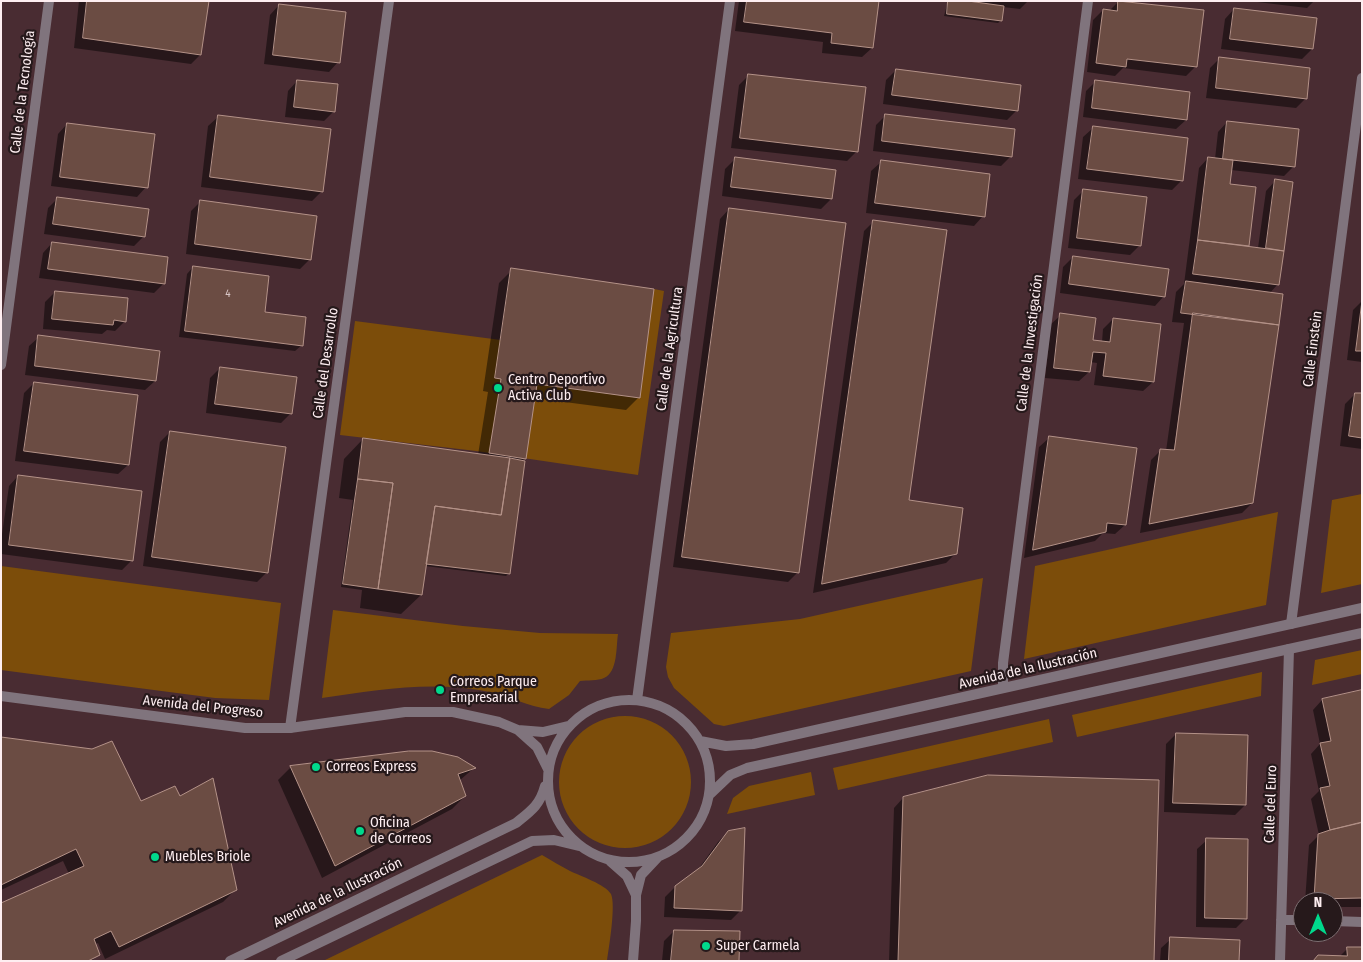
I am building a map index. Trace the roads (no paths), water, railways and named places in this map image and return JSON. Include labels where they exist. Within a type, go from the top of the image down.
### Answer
[{"type":"street","name":"Calle de la Tecnología","points":[[1,365],[49,1]]},
{"type":"street","name":"Calle del Desarrollo","points":[[290,728],[389,1]]},
{"type":"street","name":"Calle de la Agricultura","points":[[637,700],[730,1]]},
{"type":"street","name":"Calle de la Investigación","points":[[1003,688],[1003,663],[1088,1]]},
{"type":"street","name":"Calle Einstein","points":[[1291,624],[1362,78]]},
{"type":"street","name":"Avenida de la Ilustración","points":[[700,742],[726,746],[753,744],[1362,608]]},
{"type":"street","points":[[710,794],[730,775],[747,768],[1362,633]]},
{"type":"street","name":"Calle del Euro","points":[[1280,961],[1289,648]]},
{"type":"street","name":"Avenida del Progreso","points":[[1,696],[245,728],[290,728],[405,712],[454,712],[499,722],[518,730],[543,732],[568,726]]},
{"type":"street","points":[[634,961],[636,895],[641,874],[658,857],[680,844],[698,824],[710,794],[709,767],[700,742],[692,729],[670,711],[637,700],[614,701],[588,710],[568,726],[555,745],[547,774],[548,797],[557,820],[564,832],[579,846],[609,860],[635,862],[658,857]]},
{"type":"street","name":"Avenida del Progreso","points":[[518,730],[537,747],[547,774]]},
{"type":"street","name":"Avenida de la Ilustración","points":[[230,961],[516,823],[531,811],[541,798],[547,774]]},
{"type":"street","points":[[281,961],[532,841],[554,840],[579,846]]},
{"type":"street","points":[[609,860],[627,876],[636,895]]},
{"type":"street","points":[[1281,920],[1293,920]]},
{"type":"street","points":[[1343,921],[1362,922]]},
{"type":"place","name":"Centro Deportivo Activa Club","points":[[498,388]]},
{"type":"place","name":"Correos Parque Empresarial","points":[[440,690]]},
{"type":"place","name":"Correos Express","points":[[316,767]]},
{"type":"place","name":"Oficina de Correos","points":[[360,831]]},
{"type":"place","name":"Muebles Briole","points":[[155,857]]},
{"type":"place","name":"Super Carmela","points":[[706,946]]}]
